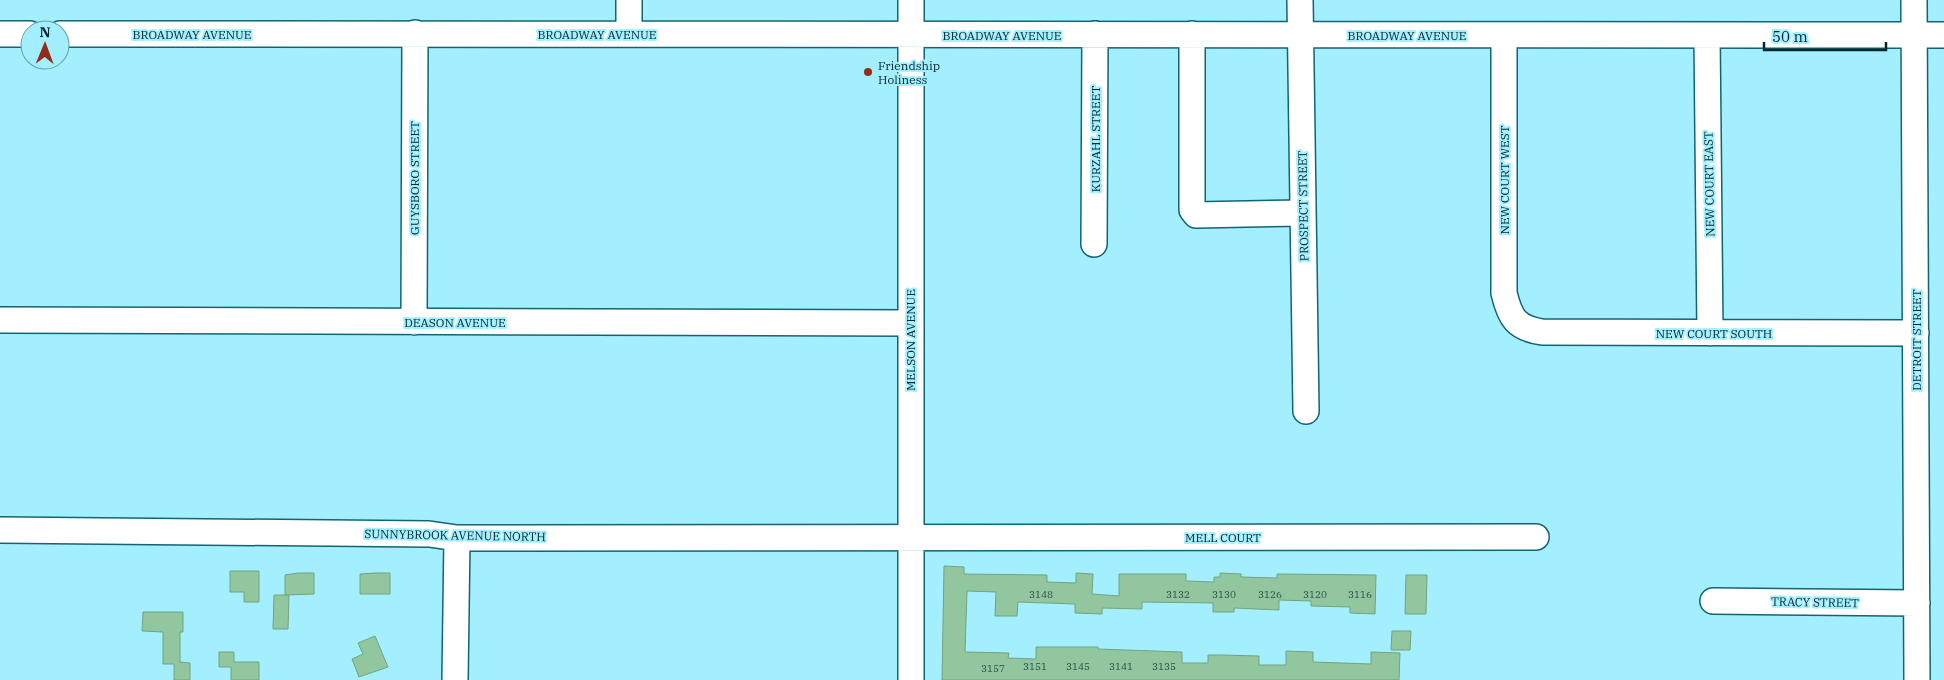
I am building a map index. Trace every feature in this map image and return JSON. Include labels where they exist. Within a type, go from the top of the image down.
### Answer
[{"type":"street","points":[[629,0],[629,34]]},
{"type":"street","name":"MELSON AVENUE","points":[[911,0],[911,680]]},
{"type":"street","name":"PROSPECT STREET","points":[[1300,0],[1306,411]]},
{"type":"street","name":"DETROIT STREET","points":[[1914,0],[1917,680]]},
{"type":"street","points":[[0,34],[20,34]]},
{"type":"street","name":"BROADWAY AVENUE","points":[[70,34],[1944,35]]},
{"type":"street","name":"GUYSBORO STREET","points":[[414,322],[415,34]]},
{"type":"street","name":"KURZAHL STREET","points":[[1094,244],[1095,34]]},
{"type":"street","points":[[1192,34],[1192,210],[1196,215],[1303,213]]},
{"type":"street","name":"NEW COURT WEST","points":[[1504,35],[1504,293],[1508,309],[1516,322]]},
{"type":"street","name":"NEW COURT EAST","points":[[1707,35],[1710,333]]},
{"type":"street","name":"DEASON AVENUE","points":[[0,320],[910,323]]},
{"type":"street","name":"NEW COURT SOUTH","points":[[1516,322],[1527,330],[1542,332],[1916,333]]},
{"type":"street","name":"SUNNYBROOK AVENUE NORTH","points":[[0,530],[429,534],[457,538],[911,538]]},
{"type":"street","name":"MELL COURT","points":[[911,538],[1536,536]]},
{"type":"street","points":[[455,680],[457,538]]},
{"type":"street","name":"TRACY STREET","points":[[1713,601],[1916,603]]},
{"type":"building","points":[[944,566],[964,567],[964,574],[1047,575],[1047,582],[1076,583],[1076,573],[1093,574],[1092,594],[1119,596],[1119,574],[1186,574],[1186,581],[1214,582],[1214,577],[1220,577],[1220,573],[1241,574],[1241,577],[1277,578],[1277,574],[1376,575],[1375,614],[1350,613],[1350,607],[1311,606],[1311,601],[1279,600],[1279,610],[1234,608],[1234,612],[1213,612],[1213,603],[1142,602],[1142,609],[1102,608],[1102,614],[1075,613],[1075,604],[1018,602],[1017,616],[995,616],[996,592],[967,591],[965,652],[1009,653],[1008,658],[1036,659],[1036,647],[1098,647],[1098,649],[1182,652],[1182,663],[1208,663],[1208,655],[1259,656],[1259,665],[1286,665],[1286,651],[1313,652],[1313,662],[1371,664],[1371,652],[1400,653],[1399,680],[942,680]]},
{"type":"building","points":[[230,571],[259,571],[259,602],[244,602],[244,592],[230,592]]},
{"type":"building","points":[[314,573],[314,594],[285,595],[285,575]]},
{"type":"building","points":[[390,573],[390,594],[360,594],[360,574]]},
{"type":"building","points":[[1406,575],[1427,575],[1426,614],[1405,614]]},
{"type":"building","points":[[274,595],[289,595],[288,629],[273,629]]},
{"type":"building","points":[[143,612],[183,612],[183,632],[180,632],[180,662],[190,663],[190,680],[174,680],[174,664],[163,664],[163,632],[142,631]]},
{"type":"building","points":[[1392,631],[1411,631],[1410,650],[1391,650]]},
{"type":"building","points":[[375,636],[388,667],[359,677],[352,659],[363,654],[358,643]]},
{"type":"building","points":[[219,652],[234,652],[234,662],[259,662],[259,680],[231,680],[231,667],[219,667]]},
{"type":"place","name":"Friendship Holiness","points":[[868,72]]}]
